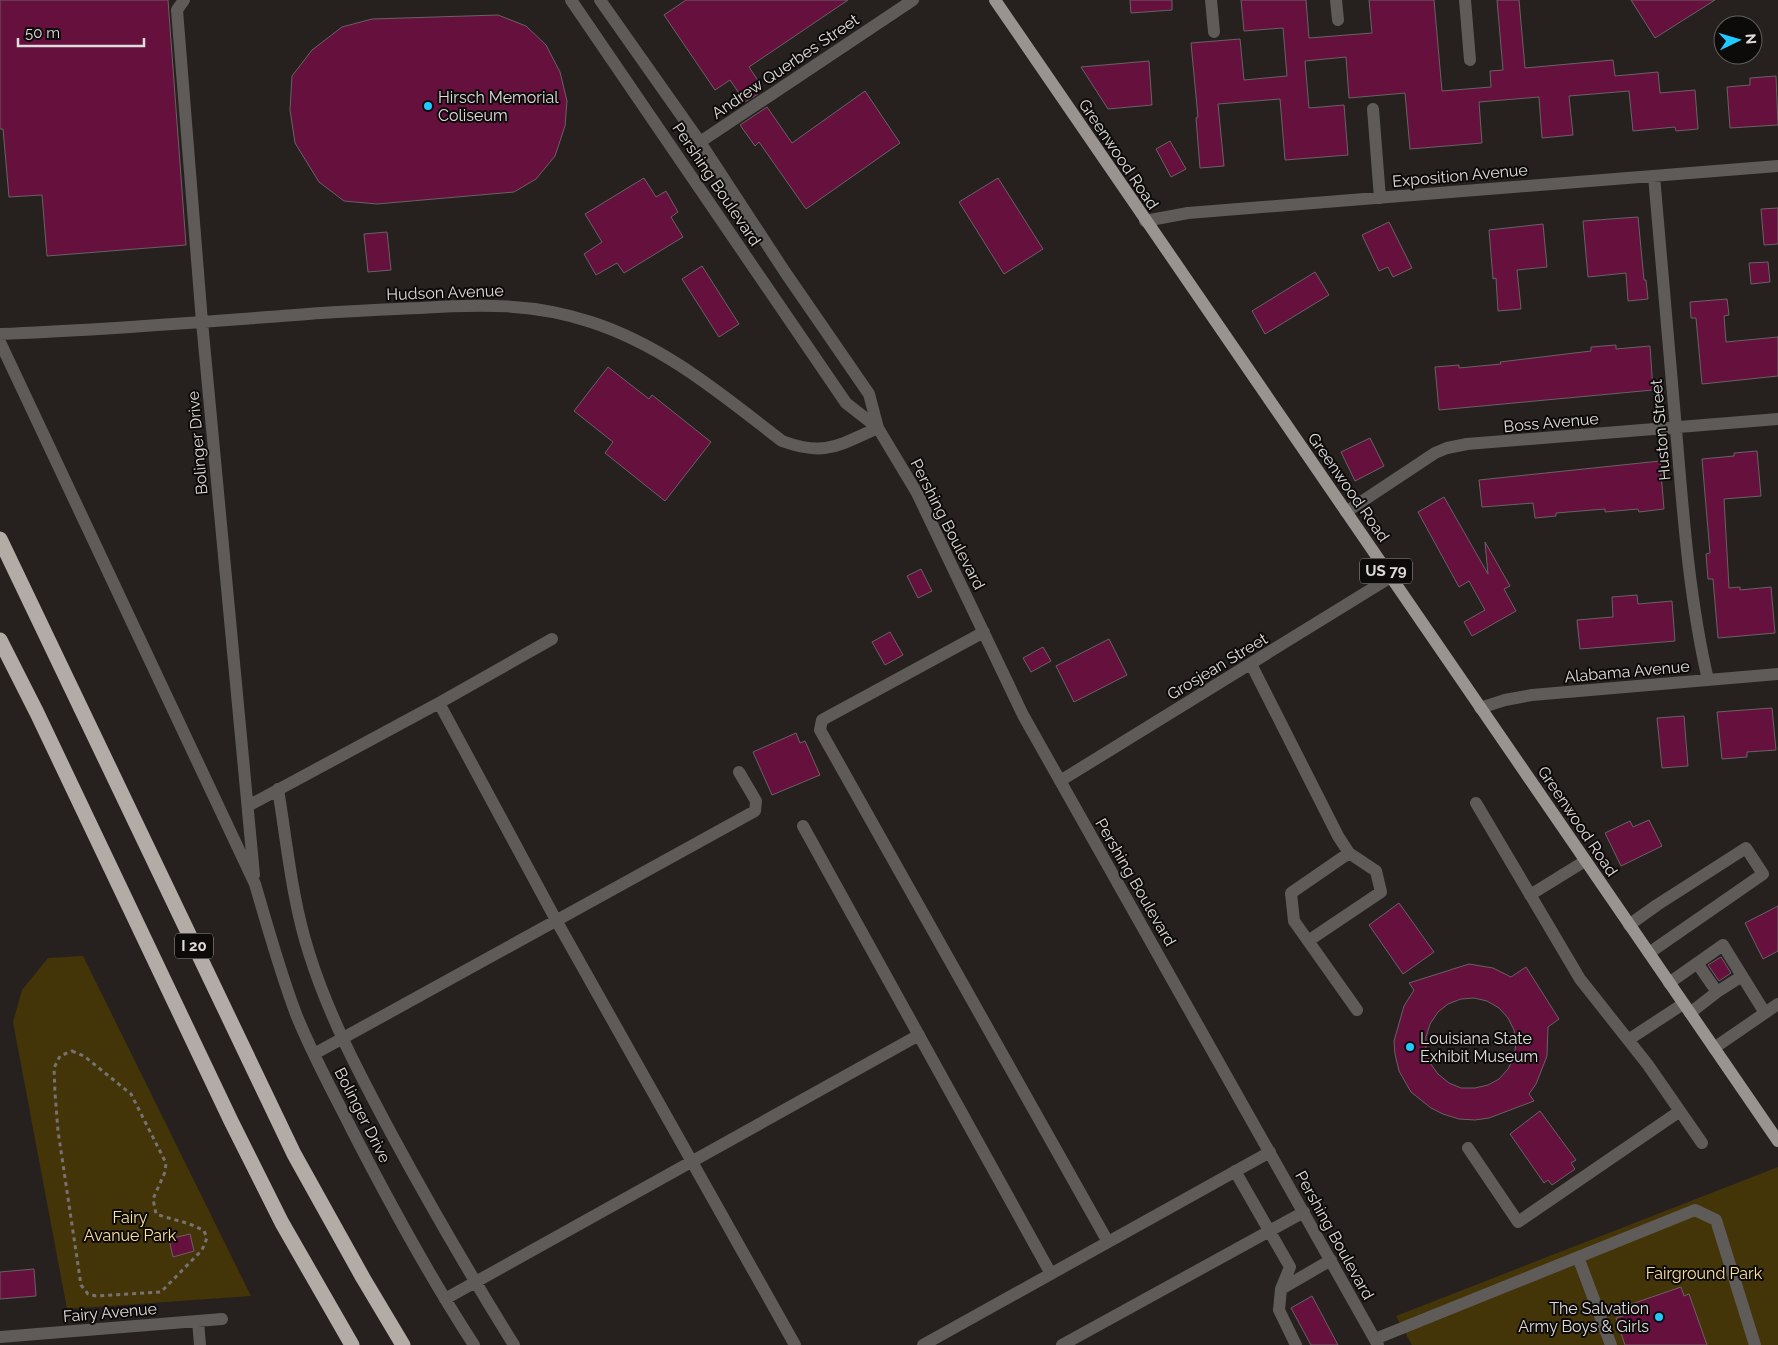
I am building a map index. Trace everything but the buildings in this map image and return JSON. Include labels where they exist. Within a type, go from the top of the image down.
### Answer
[{"type":"highway","name":"I 20","points":[[0,539],[294,1154],[362,1278],[403,1345]]},
{"type":"highway","name":"I 20","points":[[0,640],[231,1121],[282,1223],[352,1345]]},
{"type":"main road","name":"Greenwood Road","points":[[995,0],[1778,1142]]},
{"type":"street","name":"Bolinger Drive","points":[[184,0],[178,10],[202,322],[255,884]]},
{"type":"street","name":"Pershing Boulevard","points":[[571,0],[846,403],[878,428]]},
{"type":"street","name":"Pershing Boulevard","points":[[600,0],[700,142],[785,272],[869,394],[878,428],[917,493],[1024,715],[1376,1342]]},
{"type":"street","name":"Andrew Querbes Street","points":[[700,142],[913,0]]},
{"type":"street","points":[[1212,0],[1214,32]]},
{"type":"street","points":[[1336,0],[1338,20]]},
{"type":"street","points":[[1465,0],[1470,60]]},
{"type":"street","points":[[1373,109],[1380,198]]},
{"type":"street","name":"Exposition Avenue","points":[[1146,221],[1188,213],[1778,166]]},
{"type":"street","name":"Huston Street","points":[[1654,176],[1694,607],[1699,642],[1708,680]]},
{"type":"street","name":"Hudson Avenue","points":[[0,334],[59,332],[479,304],[542,309],[593,322],[631,337],[656,350],[691,372],[782,441],[800,448],[817,450],[835,447],[878,428]]},
{"type":"street","name":"Bolinger Drive","points":[[0,342],[255,884],[283,979],[297,1017],[314,1054],[384,1192],[445,1299],[474,1345]]},
{"type":"street","name":"Boss Avenue","points":[[1346,512],[1435,453],[1447,448],[1467,444],[1778,419]]},
{"type":"street","name":"Grosjean Street","points":[[1060,781],[1391,577]]},
{"type":"street","points":[[984,632],[822,720],[820,730],[1108,1242]]},
{"type":"street","points":[[248,806],[552,639]]},
{"type":"street","points":[[1250,664],[1338,836],[1349,853],[1376,870],[1381,892],[1308,941]]},
{"type":"street","name":"Alabama Avenue","points":[[1480,708],[1505,700],[1532,695],[1778,674]]},
{"type":"street","points":[[438,703],[556,920],[795,1345]]},
{"type":"street","points":[[314,1054],[755,811],[756,801],[740,772]]},
{"type":"street","points":[[278,790],[296,902],[309,953],[327,1004],[382,1116],[428,1200],[514,1345]]},
{"type":"street","points":[[1476,804],[1580,979],[1628,1040],[1702,1143]]},
{"type":"street","points":[[803,826],[1051,1274]]},
{"type":"street","points":[[1629,925],[1746,848],[1763,874],[1649,953]]},
{"type":"street","points":[[1349,853],[1291,893],[1294,921],[1357,1010]]},
{"type":"street","points":[[1530,895],[1586,861]]},
{"type":"street","points":[[1669,983],[1723,945],[1765,1013]]},
{"type":"street","points":[[1697,963],[1716,992]]},
{"type":"street","points":[[1628,1040],[1742,976]]},
{"type":"street","points":[[1714,1048],[1778,1004]]},
{"type":"street","points":[[445,1299],[919,1035]]},
{"type":"street","points":[[1468,1148],[1518,1222],[1680,1111]]},
{"type":"street","points":[[923,1345],[1270,1152]]},
{"type":"street","points":[[1235,1171],[1290,1267],[1281,1290],[1278,1310],[1296,1345]]},
{"type":"street","points":[[1376,1342],[1695,1210],[1716,1220],[1755,1345]]},
{"type":"street","points":[[1062,1345],[1304,1212]]},
{"type":"street","points":[[1578,1258],[1611,1345]]},
{"type":"street","points":[[1281,1290],[1331,1260]]},
{"type":"street","name":"Fairy Avenue","points":[[0,1337],[222,1319]]},
{"type":"street","points":[[198,1321],[200,1345]]},
{"type":"path","points":[[72,1051],[84,1056],[131,1094],[166,1163],[165,1172],[153,1199],[156,1214],[196,1226],[204,1231],[207,1238],[202,1250],[161,1292],[96,1296],[88,1294],[82,1285],[58,1131],[54,1092],[54,1068],[60,1056],[72,1051]]},
{"type":"green space","name":"Fairy Avanue Park","points":[[83,956],[251,1296],[67,1309],[13,1022],[22,990],[48,958]]},
{"type":"green space","name":"Fairground Park","points":[[1778,1167],[1778,1345],[1412,1345],[1396,1316]]},
{"type":"place","name":"Hirsch Memorial Coliseum","points":[[428,106]]},
{"type":"place","name":"Louisiana State Exhibit Museum","points":[[1410,1047]]},
{"type":"place","name":"The Salvation Army Boys & Girls","points":[[1659,1317]]}]
